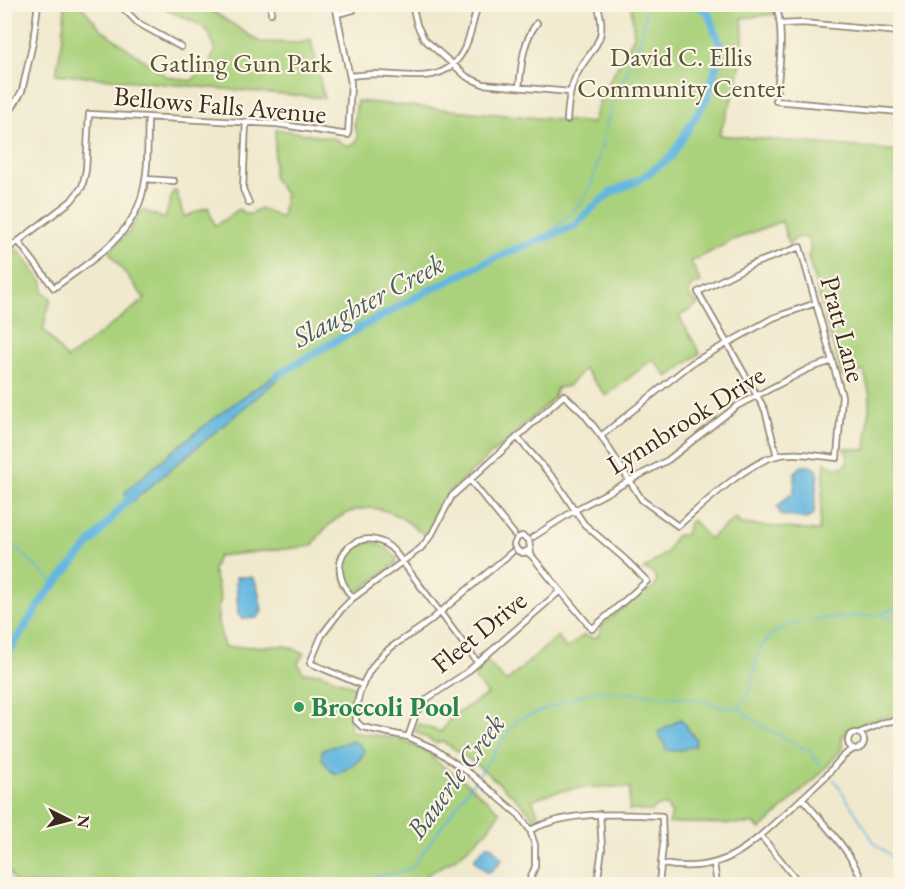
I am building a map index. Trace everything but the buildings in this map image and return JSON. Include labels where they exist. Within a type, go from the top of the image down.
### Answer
[{"type":"street","points":[[4,122],[22,91],[38,4]]},
{"type":"street","points":[[119,4],[138,23],[181,47]]},
{"type":"street","points":[[271,13],[272,4]]},
{"type":"street","points":[[335,4],[350,76],[375,74],[425,77],[443,71],[452,65],[464,50],[478,4]]},
{"type":"street","points":[[412,4],[417,25],[424,39],[467,77],[479,82],[570,92]]},
{"type":"street","points":[[567,120],[570,92],[577,74],[597,45],[601,25],[597,4]]},
{"type":"street","points":[[776,4],[781,41],[776,100],[900,112]]},
{"type":"street","points":[[337,14],[353,10]]},
{"type":"street","points":[[519,87],[523,50],[528,35],[537,23]]},
{"type":"street","points":[[780,24],[803,23],[900,32]]},
{"type":"street","name":"Bellows Falls Avenue","points":[[18,241],[71,201],[82,187],[86,170],[89,114],[286,125],[324,133],[348,135],[351,100],[350,76]]},
{"type":"street","points":[[4,110],[11,113]]},
{"type":"street","points":[[4,252],[18,241],[54,288],[121,235],[138,207],[145,179],[148,117]]},
{"type":"street","points":[[246,123],[243,189],[249,203]]},
{"type":"street","points":[[145,179],[174,181]]},
{"type":"street","name":"Pratt Lane","points":[[727,343],[698,292],[753,264],[800,247],[842,400],[837,458],[798,454],[777,456]]},
{"type":"street","points":[[601,436],[692,363],[780,315],[816,303]]},
{"type":"street","points":[[362,685],[310,663],[326,629],[354,598],[425,543],[448,501],[564,395],[584,414],[601,436],[642,500],[678,526],[748,470],[777,456],[769,420],[727,343]]},
{"type":"street","name":"Lynnbrook Drive","points":[[530,539],[575,510],[668,460],[731,410],[808,369],[832,361]]},
{"type":"street","points":[[470,480],[518,538],[530,539],[529,552],[592,629],[647,581],[626,560],[587,528],[550,474],[517,437]]},
{"type":"street","points":[[518,538],[515,550],[440,613],[384,653],[362,685],[357,704],[357,723],[362,727],[408,737],[439,751],[471,774],[522,818],[530,830],[535,845],[535,867],[528,885]]},
{"type":"street","points":[[354,598],[342,584],[339,571],[343,554],[352,545],[367,540],[382,542],[391,548],[478,663]]},
{"type":"street","points":[[515,550],[529,552]]},
{"type":"street","name":"Fleet Drive","points":[[408,737],[414,717],[431,694],[462,676],[560,591]]},
{"type":"street","points":[[844,755],[851,734],[859,734],[885,722],[900,720]]},
{"type":"street","points":[[662,864],[694,867],[714,864],[739,854],[826,776],[844,755],[862,747],[870,728]]},
{"type":"street","points":[[859,734],[864,740]]},
{"type":"street","points":[[848,744],[854,749]]},
{"type":"street","points":[[802,798],[846,852],[863,885]]},
{"type":"street","points":[[530,830],[559,819],[600,814],[662,816],[662,864],[659,885]]},
{"type":"street","points":[[597,885],[602,849],[600,814]]},
{"type":"street","points":[[761,836],[800,885]]},
{"type":"street","points":[[714,864],[717,885]]},
{"type":"green space","name":"Gatling Gun Park","points":[[65,5],[82,5],[102,30],[166,76],[190,81],[206,68],[211,60],[215,50],[211,38],[203,27],[161,5],[203,5],[260,42],[300,43],[311,39],[324,98],[56,74],[63,37]]},
{"type":"green space","name":"David C. Ellis Community Center","points":[[631,5],[772,5],[775,14],[742,18],[741,64],[719,135],[900,151],[900,715],[879,719],[861,729],[846,732],[842,738],[842,749],[820,774],[760,830],[755,824],[669,823],[672,814],[666,806],[658,806],[652,811],[629,810],[630,788],[618,787],[568,790],[532,800],[541,820],[533,823],[531,822],[533,816],[478,766],[442,741],[436,743],[415,732],[418,724],[441,732],[451,717],[488,694],[472,675],[487,661],[506,682],[558,636],[566,649],[584,635],[592,638],[598,636],[602,626],[638,595],[654,588],[655,575],[643,570],[667,552],[675,536],[686,534],[689,523],[693,520],[709,539],[735,518],[741,524],[819,531],[825,462],[831,466],[841,467],[847,463],[848,459],[843,448],[866,450],[870,395],[864,371],[842,377],[808,257],[809,241],[802,237],[797,238],[789,246],[782,221],[733,240],[691,262],[701,283],[692,285],[689,294],[691,299],[699,304],[679,316],[700,353],[668,377],[653,359],[606,396],[584,369],[568,386],[557,388],[553,399],[450,491],[440,504],[425,535],[402,518],[385,511],[372,508],[360,509],[338,518],[312,546],[218,556],[213,570],[221,599],[218,608],[218,622],[224,647],[286,646],[304,653],[298,663],[303,673],[320,673],[355,687],[350,714],[351,732],[395,738],[431,753],[433,759],[465,781],[500,812],[486,832],[458,857],[428,874],[430,884],[16,884],[5,865],[5,258],[18,250],[43,282],[43,292],[51,298],[43,329],[67,359],[145,299],[109,252],[128,233],[142,210],[165,219],[173,191],[176,191],[184,217],[208,207],[215,226],[239,209],[245,214],[251,214],[260,208],[282,218],[285,194],[273,178],[276,129],[336,139],[347,146],[356,142],[358,136],[354,125],[357,101],[592,123],[600,99],[634,36]]},
{"type":"green space","points":[[369,542],[388,550],[397,559],[396,563],[357,593],[352,593],[343,577],[343,562],[352,549]]},
{"type":"water","points":[[292,365],[133,501],[126,497],[125,492],[185,441],[248,394]]},
{"type":"water","points":[[802,466],[812,466],[818,471],[814,514],[807,519],[781,515],[777,507],[794,491],[795,472]]},
{"type":"water","points":[[236,577],[252,577],[257,585],[262,611],[257,618],[242,619],[238,614]]},
{"type":"water","points":[[681,719],[696,740],[695,746],[676,751],[667,750],[658,732]]},
{"type":"water","points":[[351,741],[363,749],[360,759],[338,774],[332,772],[322,759],[322,750]]},
{"type":"water","points":[[487,845],[490,845],[502,860],[487,872],[475,861],[475,858]]},
{"type":"waterway","points":[[543,240],[576,207],[591,184],[610,113],[638,47],[645,19],[645,4]]},
{"type":"waterway","name":"Slaughter Creek","points":[[276,376],[424,293],[499,256],[575,226],[612,192],[639,180],[671,157],[708,96],[721,47],[708,12],[695,4]]},
{"type":"waterway","name":"Slaughter Creek","points":[[4,659],[45,596],[135,494]]},
{"type":"waterway","points":[[4,546],[11,543],[55,584]]},
{"type":"waterway","name":"Bauerle Creek","points":[[478,776],[517,720],[595,690],[690,698],[726,708],[738,708],[752,684],[759,652],[773,634],[800,622],[879,614],[900,605]]},
{"type":"waterway","points":[[882,614],[900,622]]},
{"type":"waterway","points":[[740,709],[762,726],[809,751],[820,764]]},
{"type":"waterway","points":[[834,779],[876,845],[900,862]]},
{"type":"waterway","name":"Bauerle Creek","points":[[347,884],[411,869],[475,780]]},
{"type":"waterway","name":"Slaughter Creek","points":[[4,878],[9,884]]},
{"type":"place","name":"Broccoli Pool","points":[[299,707]]}]
